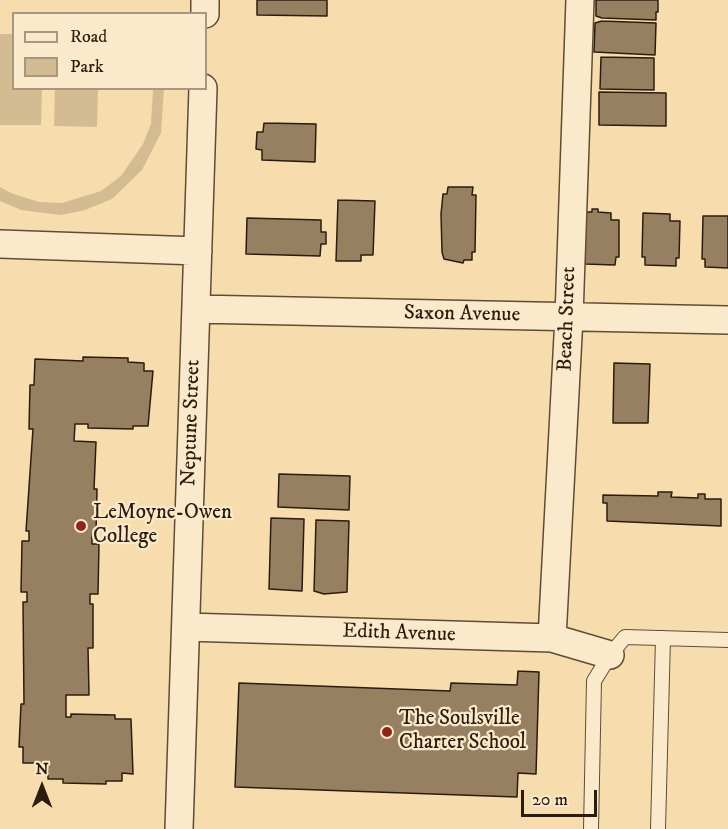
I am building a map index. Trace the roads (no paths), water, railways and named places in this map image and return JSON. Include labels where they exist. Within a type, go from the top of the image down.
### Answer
[{"type":"street","name":"Beach Street","points":[[552,638],[569,317],[580,0]]},
{"type":"street","name":"Neptune Street","points":[[178,829],[203,90]]},
{"type":"street","points":[[0,244],[198,251]]},
{"type":"street","name":"Saxon Avenue","points":[[196,309],[728,320]]},
{"type":"street","name":"Edith Avenue","points":[[186,627],[552,638],[610,655]]},
{"type":"lane","points":[[591,829],[594,681],[610,655],[625,637],[728,640]]},
{"type":"lane","points":[[658,829],[663,638]]},
{"type":"place","name":"LeMoyne-Owen College","points":[[81,526]]},
{"type":"place","name":"The Soulsville Charter School","points":[[387,732]]}]
